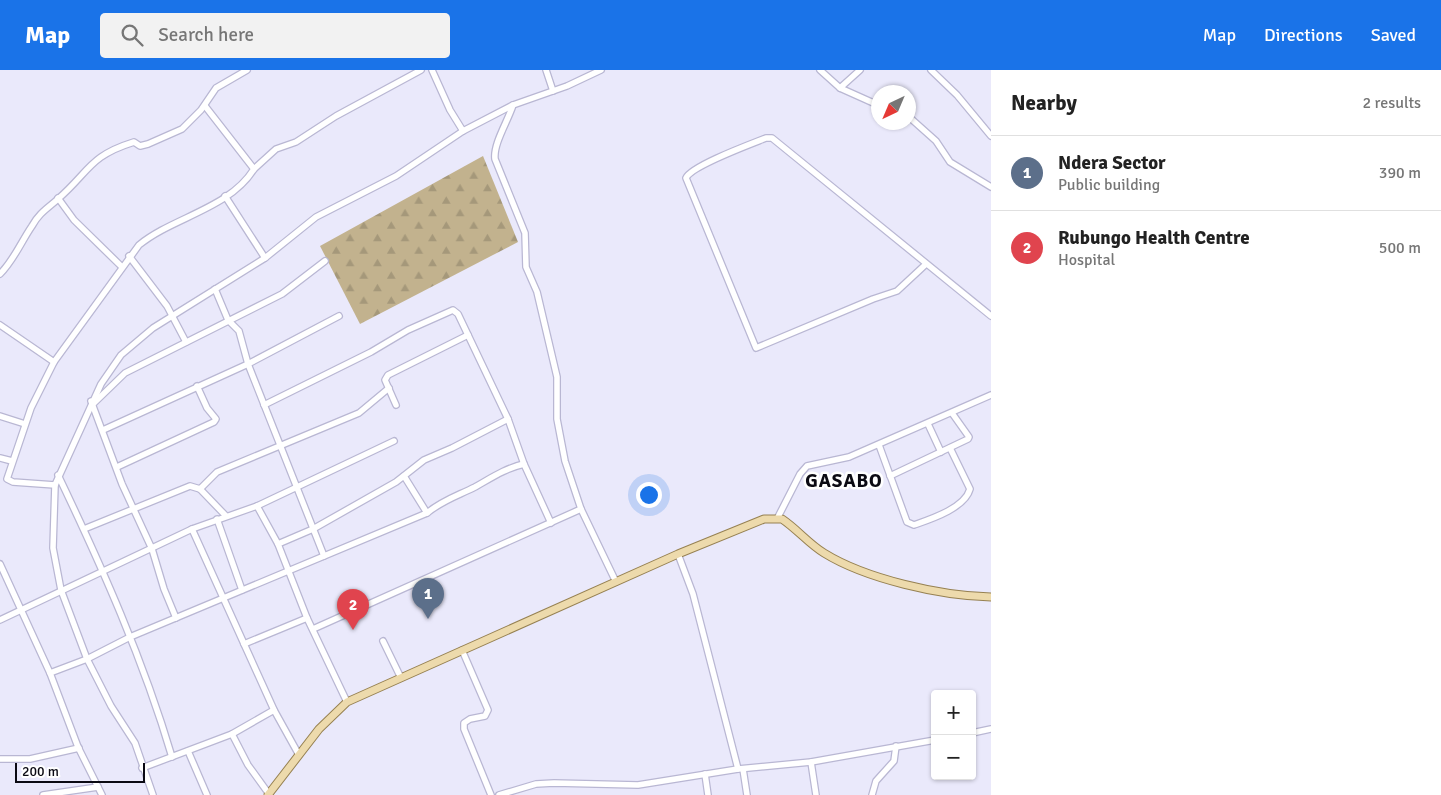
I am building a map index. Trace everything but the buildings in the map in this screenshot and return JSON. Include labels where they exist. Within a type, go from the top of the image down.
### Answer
[{"type":"main road","points":[[268,794],[324,724],[347,702],[678,554],[764,519],[778,517],[789,523],[825,554],[868,574],[944,591],[991,597]]},
{"type":"street","points":[[0,274],[14,257],[40,214],[85,169],[103,154],[134,142],[143,146],[182,129],[204,106],[208,97],[216,88],[247,70]]},
{"type":"street","points":[[55,485],[10,482],[7,480],[12,461],[25,424],[54,362],[129,256],[153,233],[210,207],[237,187],[276,149],[296,142],[336,116],[422,70]]},
{"type":"street","points":[[432,70],[450,110],[463,130]]},
{"type":"street","points":[[546,70],[554,91]]},
{"type":"street","points":[[152,795],[130,733],[111,706],[87,659],[61,590],[53,548],[55,485],[58,475],[92,403],[121,355],[172,315],[265,258],[316,217],[396,176],[463,130],[513,104],[554,91],[601,70]]},
{"type":"street","points":[[820,70],[840,88],[871,102]]},
{"type":"street","points":[[840,88],[860,70]]},
{"type":"street","points":[[931,70],[957,95],[991,136]]},
{"type":"street","points":[[513,104],[505,128],[495,148],[495,159],[525,233],[526,268],[537,292],[547,326],[557,376],[559,428],[565,461],[581,509],[616,582]]},
{"type":"street","points":[[204,106],[254,169]]},
{"type":"street","points":[[916,123],[936,141],[950,162],[991,187]]},
{"type":"street","points":[[925,265],[898,292],[873,299],[756,348],[686,178],[692,171],[730,153],[766,138],[772,138],[925,265],[991,315]]},
{"type":"street","points":[[225,196],[265,258]]},
{"type":"street","points":[[58,198],[74,220],[122,267]]},
{"type":"street","points":[[129,256],[141,269],[172,315],[186,342]]},
{"type":"street","points":[[92,403],[125,373],[282,294],[325,261]]},
{"type":"street","points":[[215,288],[228,320],[239,331],[248,364],[324,556]]},
{"type":"street","points":[[264,404],[371,352],[408,330],[453,310],[458,314],[508,419],[524,464],[550,523]]},
{"type":"street","points":[[103,430],[248,364],[339,316]]},
{"type":"street","points":[[0,325],[54,362]]},
{"type":"street","points":[[396,405],[385,380],[388,375],[468,335]]},
{"type":"street","points":[[117,467],[214,422],[216,419],[197,386]]},
{"type":"street","points":[[200,489],[217,472],[359,413],[389,388]]},
{"type":"street","points":[[778,517],[800,474],[807,466],[849,457],[928,424],[991,394]]},
{"type":"street","points":[[92,403],[132,510],[152,549],[164,589],[176,618]]},
{"type":"street","points":[[890,476],[969,438],[952,413]]},
{"type":"street","points":[[0,416],[25,424]]},
{"type":"street","points":[[278,544],[313,529],[404,476],[424,460],[508,419]]},
{"type":"street","points":[[928,424],[941,452]]},
{"type":"street","points":[[0,620],[192,529],[256,506],[394,441]]},
{"type":"street","points":[[879,445],[907,522],[914,525],[962,502],[969,494],[970,489],[950,448]]},
{"type":"street","points":[[0,458],[12,461]]},
{"type":"street","points":[[50,673],[87,659],[130,637],[427,513],[443,500],[511,467],[524,464]]},
{"type":"street","points":[[58,475],[84,529],[130,637],[156,705],[172,757]]},
{"type":"street","points":[[404,476],[427,513]]},
{"type":"street","points":[[84,529],[190,486],[200,489],[226,516]]},
{"type":"street","points":[[256,506],[278,544],[307,618],[347,702]]},
{"type":"street","points":[[312,629],[581,509]]},
{"type":"street","points":[[217,519],[242,590]]},
{"type":"street","points":[[192,529],[274,710],[299,755]]},
{"type":"street","points":[[678,554],[693,594],[747,795]]},
{"type":"street","points":[[0,564],[50,673],[79,748],[102,795]]},
{"type":"street","points":[[244,644],[307,618]]},
{"type":"street","points":[[383,642],[401,678]]},
{"type":"street","points":[[462,650],[488,710],[485,716],[470,719],[464,723],[464,729],[491,795]]},
{"type":"street","points":[[142,768],[232,734],[274,710]]},
{"type":"street","points":[[976,732],[991,729]]},
{"type":"street","points":[[232,734],[248,765],[268,794]]},
{"type":"street","points":[[499,795],[536,784],[584,782],[638,785],[740,769],[811,762],[931,741]]},
{"type":"street","points":[[872,795],[876,781],[894,761],[896,746]]},
{"type":"street","points":[[0,760],[30,759],[79,748]]},
{"type":"street","points":[[188,751],[207,795]]},
{"type":"street","points":[[811,762],[816,795]]},
{"type":"street","points":[[705,774],[708,795]]},
{"type":"street","points":[[43,795],[98,787]]},
{"type":"green space","points":[[483,156],[518,242],[360,324],[320,246]]},
{"type":"place","name":"Ndera Sector","points":[[428,619]]},
{"type":"place","name":"Rubungo Health Centre","points":[[353,630]]},
{"type":"district","name":"GASABO","points":[[844,480]]}]
